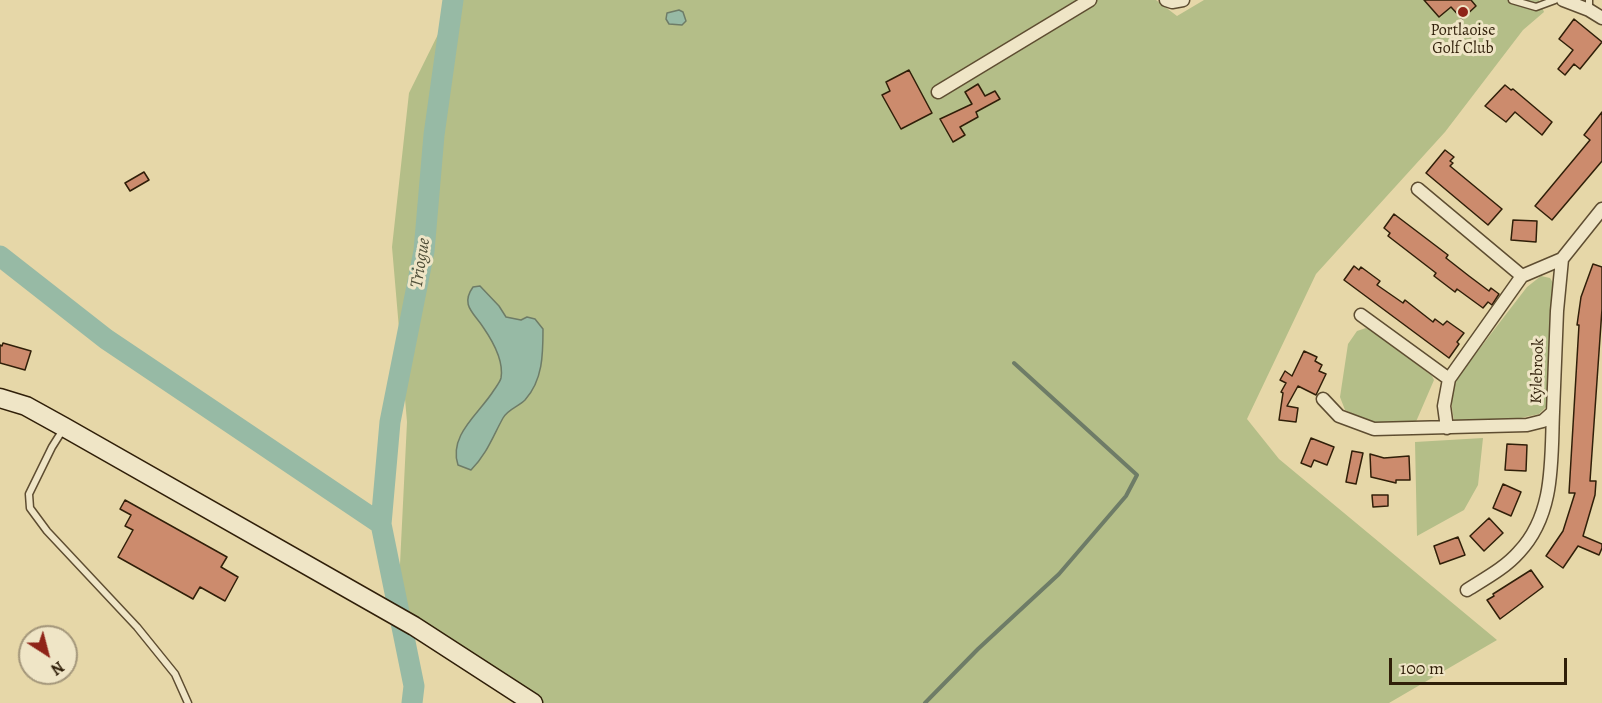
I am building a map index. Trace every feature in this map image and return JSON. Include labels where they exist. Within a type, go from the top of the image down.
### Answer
[{"type":"main road","points":[[0,398],[26,406],[414,626],[533,703]]},
{"type":"street","points":[[938,92],[1090,0]]},
{"type":"street","points":[[1166,0],[1173,2],[1184,0]]},
{"type":"street","points":[[1563,0],[1589,5],[1602,18]]},
{"type":"street","points":[[1418,189],[1522,276]]},
{"type":"street","points":[[1447,428],[1444,406],[1449,379],[1522,276],[1562,259],[1602,209]]},
{"type":"street","name":"Kylebrook","points":[[1323,399],[1339,416],[1374,429],[1527,425],[1543,421],[1553,412],[1557,311],[1562,259]]},
{"type":"street","points":[[1361,315],[1449,379]]},
{"type":"street","points":[[1467,590],[1492,575],[1521,551],[1541,518],[1549,486],[1553,412]]},
{"type":"lane","points":[[1512,0],[1536,7],[1555,0]]},
{"type":"lane","points":[[64,427],[29,494],[30,508],[46,531],[156,650],[175,674],[188,703]]},
{"type":"shaded area","name":"Portlaoise Golf Club","points":[[455,0],[1156,0],[1177,16],[1204,0],[1539,0],[1544,12],[1523,30],[1445,132],[1316,274],[1247,419],[1279,459],[1497,640],[1389,703],[543,703],[398,605],[407,422],[392,247],[409,93]]},
{"type":"shaded area","points":[[679,10],[683,12],[686,21],[682,25],[669,24],[666,19],[667,13]]},
{"type":"shaded area","points":[[1541,276],[1550,278],[1555,286],[1547,406],[1539,414],[1507,421],[1455,423],[1452,398],[1454,386],[1460,374],[1527,287]]},
{"type":"shaded area","points":[[480,286],[506,317],[521,320],[527,317],[535,319],[543,329],[543,348],[539,375],[531,392],[525,400],[505,415],[486,451],[471,470],[458,465],[457,444],[467,425],[501,378],[501,365],[493,344],[468,304],[469,293],[473,287]]},
{"type":"shaded area","points":[[1366,328],[1378,334],[1432,376],[1434,380],[1415,424],[1376,424],[1345,410],[1340,397],[1348,344],[1357,331]]},
{"type":"shaded area","points":[[1483,438],[1478,485],[1464,510],[1417,536],[1415,442]]},
{"type":"building","name":"Portlaoise Golf Club","points":[[1424,0],[1471,0],[1476,6],[1462,19],[1451,7],[1439,17]]},
{"type":"building","points":[[1574,19],[1602,42],[1580,69],[1574,64],[1565,75],[1558,69],[1573,50],[1559,39]]},
{"type":"building","points":[[909,70],[932,113],[901,129],[882,95],[890,91],[886,82]]},
{"type":"building","points":[[978,84],[985,96],[995,91],[1000,99],[976,112],[978,117],[960,127],[965,135],[953,142],[940,119],[972,104],[965,92]]},
{"type":"building","points":[[1505,85],[1513,89],[1552,122],[1542,135],[1515,112],[1506,122],[1485,106]]},
{"type":"building","points":[[1602,112],[1602,161],[1552,220],[1535,206],[1590,140],[1584,135]]},
{"type":"building","points":[[1445,150],[1454,157],[1450,161],[1453,163],[1450,166],[1502,209],[1488,225],[1426,173]]},
{"type":"building","points":[[144,172],[149,180],[130,191],[125,183]]},
{"type":"building","points":[[1394,214],[1448,255],[1446,258],[1469,276],[1489,291],[1491,288],[1499,294],[1492,305],[1488,302],[1483,308],[1457,289],[1455,292],[1434,276],[1436,273],[1388,236],[1390,233],[1384,228]]},
{"type":"building","points":[[1513,220],[1537,221],[1536,242],[1511,240]]},
{"type":"building","points":[[1593,264],[1602,267],[1602,309],[1590,481],[1596,481],[1595,495],[1583,536],[1602,544],[1602,548],[1599,555],[1578,546],[1563,568],[1546,556],[1563,531],[1575,493],[1569,493],[1579,325],[1577,325],[1581,297]]},
{"type":"building","points":[[1354,266],[1359,270],[1361,267],[1380,281],[1377,285],[1403,303],[1405,300],[1433,322],[1435,319],[1443,325],[1447,321],[1464,333],[1449,358],[1344,280]]},
{"type":"building","points":[[3,343],[31,351],[25,370],[0,363],[0,345],[2,346]]},
{"type":"building","points":[[1304,351],[1317,357],[1315,361],[1322,365],[1319,371],[1326,374],[1316,395],[1298,386],[1287,406],[1298,408],[1296,422],[1279,420],[1283,393],[1281,392],[1286,383],[1280,380],[1285,371],[1292,376]]},
{"type":"building","points":[[1311,438],[1334,447],[1327,465],[1314,460],[1311,467],[1301,463]]},
{"type":"building","points":[[1507,444],[1527,445],[1526,471],[1505,470]]},
{"type":"building","points":[[1352,451],[1363,453],[1356,484],[1346,482]]},
{"type":"building","points":[[1370,454],[1384,458],[1409,456],[1410,480],[1396,480],[1396,483],[1371,477]]},
{"type":"building","points":[[1503,484],[1521,492],[1511,516],[1493,508]]},
{"type":"building","points":[[1372,495],[1388,495],[1388,506],[1373,507]]},
{"type":"building","points":[[125,500],[227,557],[221,567],[238,577],[225,601],[200,587],[193,599],[118,557],[133,530],[125,526],[131,515],[120,509]]},
{"type":"building","points":[[1489,518],[1503,533],[1484,551],[1470,536]]},
{"type":"building","points":[[1458,537],[1465,555],[1440,564],[1434,546]]},
{"type":"building","points":[[1531,570],[1543,587],[1500,619],[1487,600]]},
{"type":"waterway","name":"Triogue","points":[[412,703],[414,686],[381,524],[390,422],[424,251],[434,135],[453,0]]},
{"type":"waterway","name":"Triogue","points":[[0,256],[106,339],[381,524]]},
{"type":"waterway","points":[[925,703],[978,649],[1059,574],[1126,496],[1137,475],[1014,363]]},
{"type":"place","name":"Portlaoise Golf Club","points":[[1463,12]]}]
